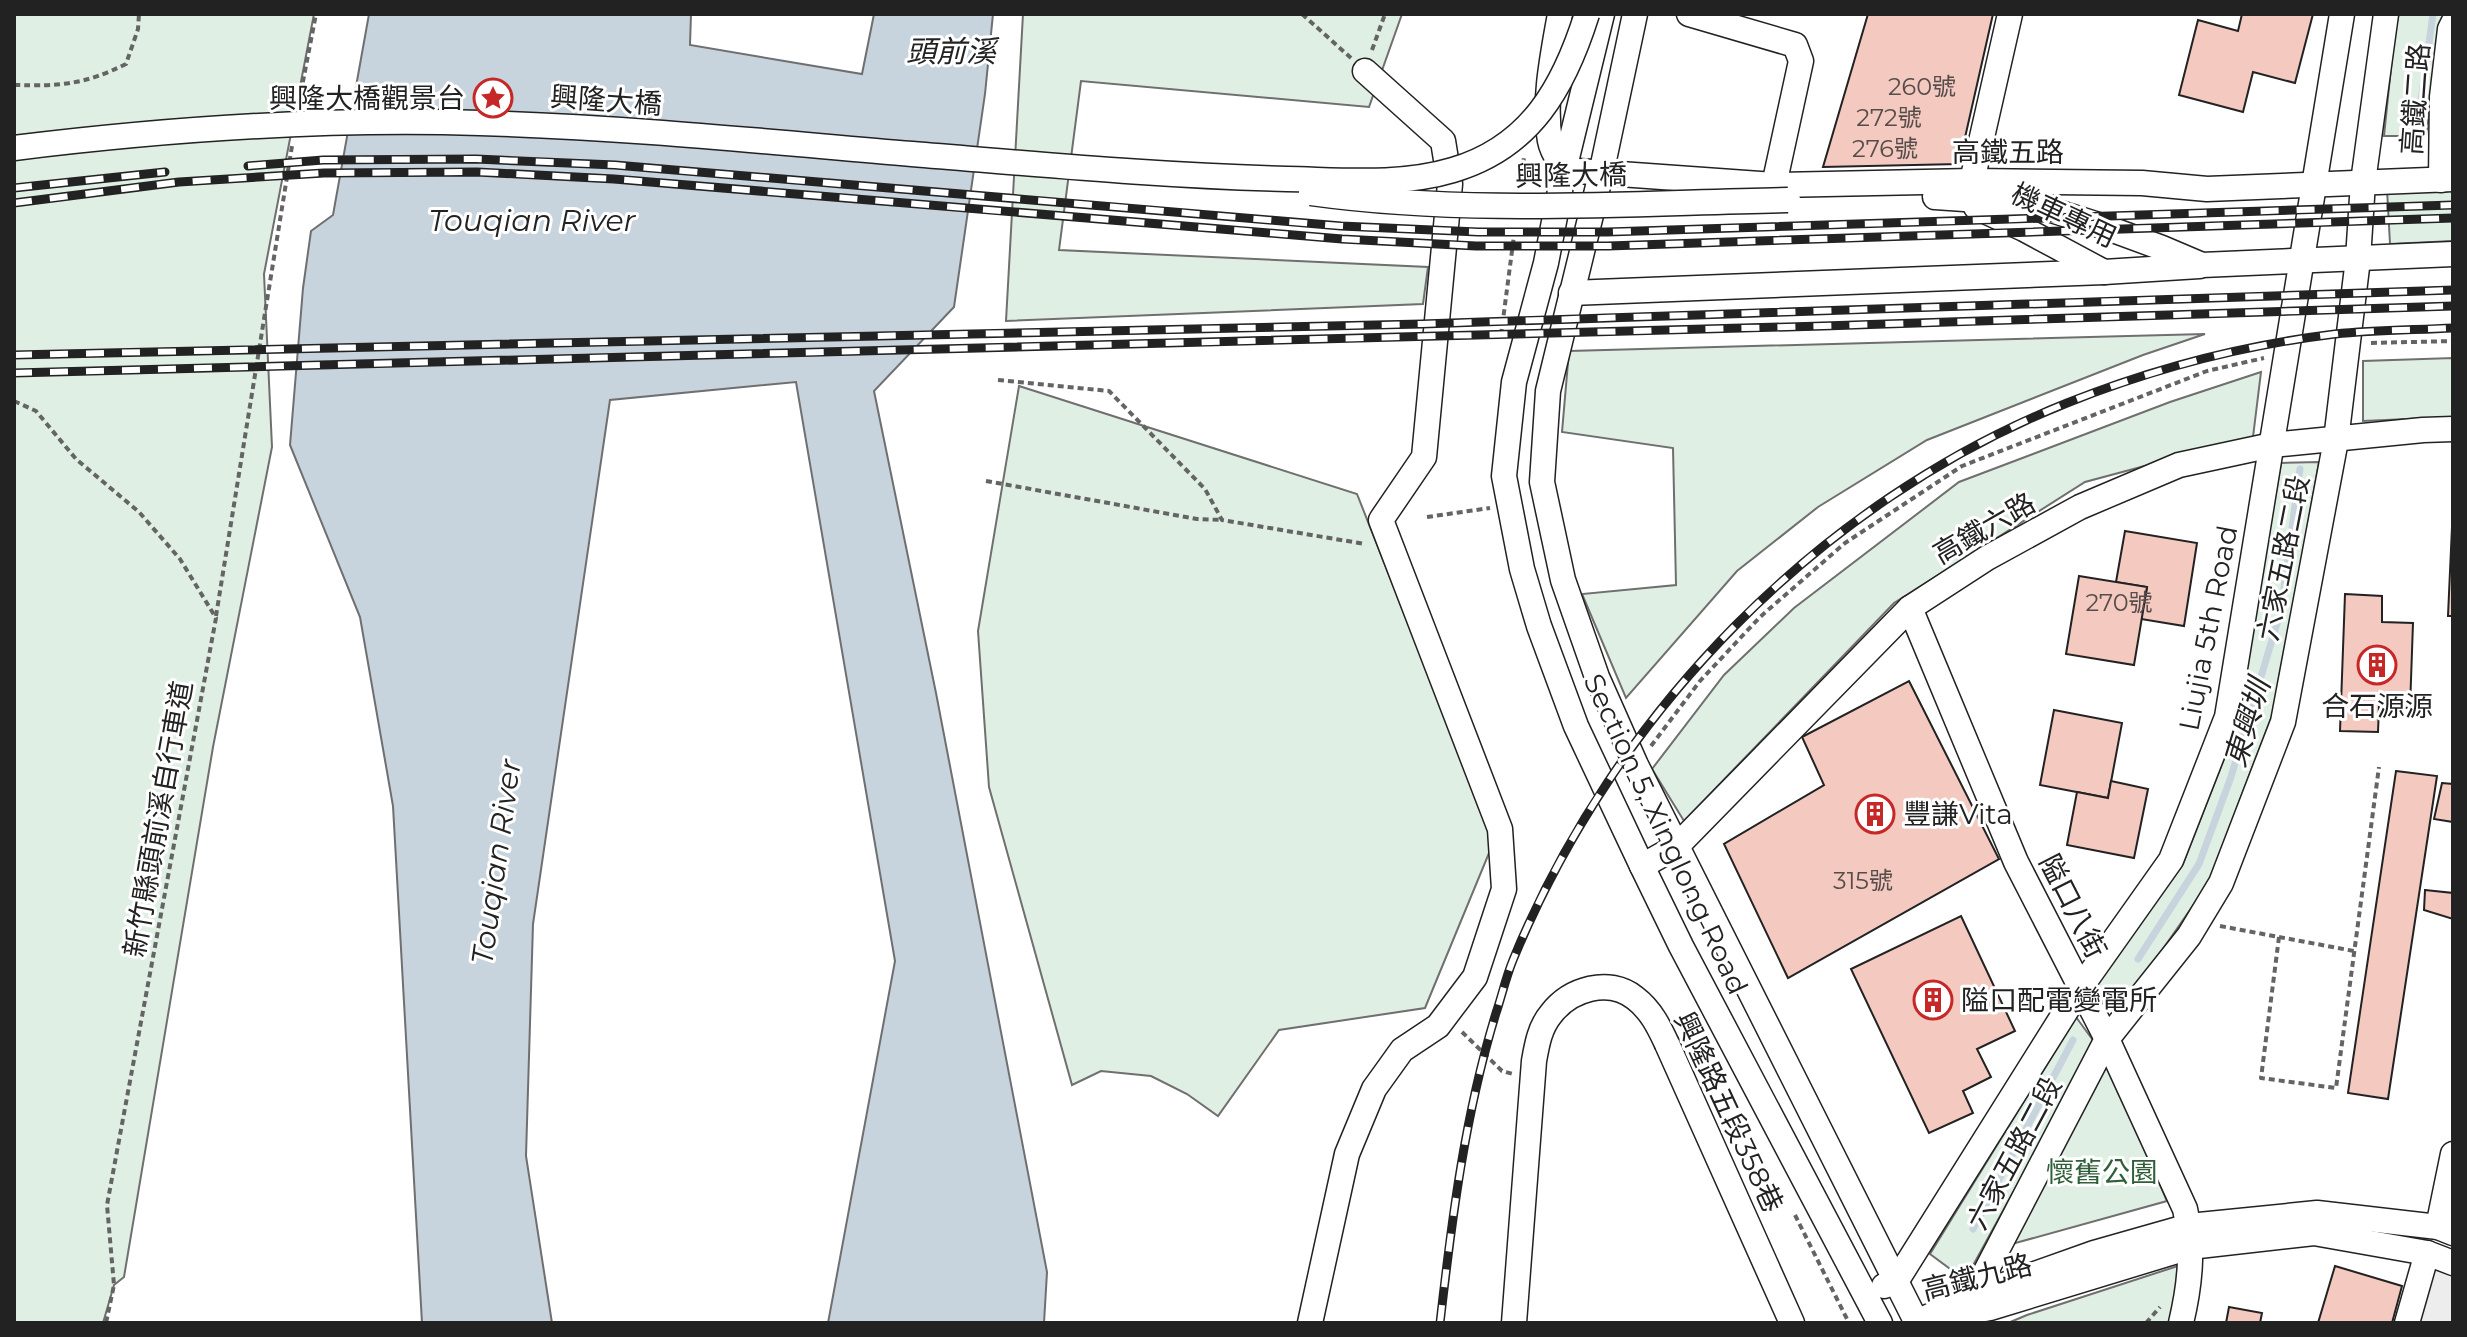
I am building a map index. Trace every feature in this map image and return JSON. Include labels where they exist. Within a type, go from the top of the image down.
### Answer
[{"type":"street","points":[[1560,14],[1550,86],[1549,119],[1550,141],[1564,170]]},
{"type":"street","name":"興隆大橋","points":[[1194,177],[1373,181],[1451,171],[1481,160],[1507,145],[1536,119],[1556,90],[1576,51],[1587,14]]},
{"type":"street","name":"Section 5, Xinglong Road","points":[[1602,14],[1564,170],[1546,263],[1514,382],[1504,476],[1522,569],[1539,626],[1576,726],[1642,866],[1880,1323]]},
{"type":"street","name":"Section 5, Xinglong Road","points":[[1635,14],[1601,174],[1548,391],[1542,482],[1563,580],[1597,677],[1676,847],[1916,1323]]},
{"type":"street","points":[[1689,14],[1795,45],[1801,61],[1781,193]]},
{"type":"street","points":[[1972,181],[2010,14]]},
{"type":"street","name":"Liujia 5th Road","points":[[1897,1280],[2081,987],[2171,860],[2227,717],[2342,14]]},
{"type":"street","points":[[2363,182],[2386,14]]},
{"type":"street","name":"高鐵二路","points":[[2447,179],[2442,97],[2453,23]]},
{"type":"street","points":[[1310,1323],[1347,1154],[1374,1089],[1402,1050],[1438,1026],[1475,977],[1504,889],[1500,829],[1381,520],[1424,457],[1450,184],[1443,141],[1365,71]]},
{"type":"street","name":"興隆大橋","points":[[14,148],[174,132],[313,124],[478,123],[625,131],[1194,177],[1372,201],[1562,207],[1781,193],[1952,197]]},
{"type":"street","name":"高鐵五路","points":[[1564,170],[1781,193],[1972,181],[2142,183],[2207,189],[2447,179]]},
{"type":"street","name":"六家五路二段","points":[[1973,1296],[2107,1039],[2198,922],[2221,883],[2283,722],[2336,440],[2358,259],[2363,182]]},
{"type":"street","name":"高鐵五路","points":[[1952,197],[2048,209],[2148,242],[2202,265],[2303,263],[2453,254]]},
{"type":"street","name":"機車專用","points":[[1952,197],[2024,229],[2104,272],[2202,265]]},
{"type":"street","points":[[1571,293],[2104,272]]},
{"type":"street","name":"高鐵六路","points":[[1642,866],[1676,847],[1910,608],[1987,558],[2080,507],[2179,465],[2272,445],[2453,429]]},
{"type":"street","name":"隘口八街","points":[[1910,608],[2016,862],[2107,1039],[2185,1209],[2190,1236],[2190,1284],[2181,1323]]},
{"type":"street","name":"興隆路五段358巷","points":[[1514,1323],[1534,1061],[1539,1035],[1549,1015],[1564,999],[1599,987],[1617,989],[1634,997],[1652,1015],[1792,1323]]},
{"type":"street","points":[[2445,1230],[2453,1154]]},
{"type":"street","name":"高鐵九路","points":[[1916,1323],[1973,1296],[2094,1253],[2317,1213],[2445,1230]]},
{"type":"street","name":"高鐵九路","points":[[1916,1323],[1990,1308],[2190,1236],[2314,1233],[2427,1253],[2453,1263]]},
{"type":"street","points":[[2407,1323],[2427,1253]]},
{"type":"street","points":[[1866,1294],[1897,1280]]},
{"type":"path","points":[[14,85],[73,84],[126,64],[138,29],[139,14]]},
{"type":"path","points":[[298,110],[316,14]]},
{"type":"path","points":[[1302,14],[1365,71],[1385,14]]},
{"type":"path","name":"新竹縣頭前溪自行車道","points":[[106,1323],[114,1285],[107,1205],[216,618],[293,141]]},
{"type":"path","points":[[2349,344],[2453,341]]},
{"type":"path","points":[[1647,751],[1700,681],[1760,617],[1845,543],[1962,466],[2207,371],[2288,352]]},
{"type":"path","points":[[998,380],[1109,391],[1205,489],[1222,520]]},
{"type":"path","points":[[14,401],[36,411],[76,459],[139,512],[180,559],[216,618]]},
{"type":"path","points":[[986,481],[1197,519],[1222,520],[1392,549]]},
{"type":"path","points":[[1427,517],[1492,507]]},
{"type":"path","points":[[2279,937],[2261,1078],[2336,1088],[2379,767]]},
{"type":"path","points":[[2198,922],[2354,951]]},
{"type":"path","points":[[1452,1007],[1463,1033],[1502,1071],[1515,1074]]},
{"type":"green space","points":[[14,14],[314,14],[264,274],[272,447],[213,747],[124,1277],[114,1285],[103,1323],[14,1323]]},
{"type":"green space","points":[[1023,14],[1402,14],[1369,107],[1081,81],[1059,250],[1428,267],[1423,304],[1006,321]]},
{"type":"green space","points":[[2399,14],[2449,14],[2442,26],[2426,136],[2384,136]]},
{"type":"green space","points":[[2453,187],[2453,241],[2390,244],[2387,189]]},
{"type":"green space","points":[[2205,334],[2143,355],[1927,440],[1818,507],[1737,571],[1626,698],[1582,594],[1676,585],[1673,448],[1562,432],[1569,351]]},
{"type":"green space","points":[[2453,358],[2453,417],[2363,421],[2363,361]]},
{"type":"green space","points":[[2261,372],[2253,437],[2085,482],[1894,603],[1684,821],[1652,769],[1724,675],[1794,608],[1959,482],[2170,402]]},
{"type":"green space","points":[[1019,386],[1357,494],[1494,841],[1425,1008],[1279,1030],[1218,1116],[1187,1094],[1151,1076],[1101,1071],[1072,1085],[989,787],[978,631]]},
{"type":"green space","points":[[2319,462],[2276,705],[2208,884],[2117,1015],[2096,985],[2183,864],[2235,731],[2281,463]]},
{"type":"green space","points":[[2076,1017],[2095,1043],[1965,1280],[1930,1254]]},
{"type":"green space","name":"懷舊公園","points":[[2108,1063],[2167,1201],[2012,1244]]},
{"type":"green space","points":[[2184,1264],[2173,1323],[2008,1323],[2027,1315]]},
{"type":"shaded area","points":[[2432,1268],[2453,1275],[2453,1323],[2418,1323]]},
{"type":"water","name":"Touqian River","points":[[369,14],[691,14],[690,45],[862,74],[874,14],[993,14],[985,94],[954,307],[874,391],[936,693],[1047,1272],[1044,1323],[828,1323],[895,961],[796,382],[610,400],[533,924],[526,1156],[552,1323],[422,1323],[393,806],[360,617],[290,445],[311,231],[333,215]]},
{"type":"building","points":[[1868,14],[1993,14],[1959,164],[1823,167]]},
{"type":"building","points":[[2242,14],[2313,14],[2295,83],[2253,72],[2243,112],[2179,95],[2198,20],[2238,31]]},
{"type":"building","points":[[2453,505],[2453,616],[2448,616]]},
{"type":"building","points":[[2125,531],[2197,543],[2184,626],[2141,619],[2147,587],[2116,582]]},
{"type":"building","points":[[2079,576],[2147,587],[2134,665],[2066,654]]},
{"type":"building","name":"合石源源","points":[[2345,594],[2382,596],[2382,622],[2413,623],[2410,708],[2379,707],[2378,732],[2340,731]]},
{"type":"building","name":"豐謙Vita","points":[[1909,681],[1999,859],[1788,978],[1724,844],[1824,785],[1802,737]]},
{"type":"building","points":[[2054,710],[2122,723],[2108,798],[2040,785]]},
{"type":"building","points":[[2396,771],[2437,776],[2388,1099],[2348,1093]]},
{"type":"building","points":[[2111,781],[2148,789],[2134,858],[2067,845],[2077,792],[2108,798]]},
{"type":"building","points":[[2442,783],[2453,784],[2453,822],[2434,819]]},
{"type":"building","points":[[2425,890],[2453,893],[2453,919],[2424,910]]},
{"type":"building","name":"隘口配電變電所","points":[[1961,916],[2015,1031],[1977,1049],[1991,1077],[1963,1091],[1973,1113],[1929,1133],[1851,969]]},
{"type":"building","points":[[2335,1266],[2402,1286],[2392,1323],[2318,1323]]},
{"type":"building","points":[[2229,1307],[2262,1313],[2260,1323],[2226,1323]]},
{"type":"waterway","name":"東興圳","points":[[2418,122],[2433,14]]},
{"type":"waterway","name":"東興圳","points":[[2138,959],[2199,864],[2231,777],[2281,610],[2300,469]]},
{"type":"waterway","name":"東興圳","points":[[1973,1229],[2073,1040]]},
{"type":"railway","points":[[248,166],[323,160],[476,159],[615,165],[1341,226],[1478,232],[1607,232],[2453,205]]},
{"type":"railway","points":[[14,188],[165,172]]},
{"type":"railway","points":[[14,203],[179,182],[324,173],[477,172],[614,179],[1342,239],[1476,246],[1608,246],[2453,218]]},
{"type":"railway","points":[[14,355],[1422,324],[2453,290]]},
{"type":"railway","points":[[14,373],[1823,326],[2453,306]]},
{"type":"railway","points":[[1440,1323],[1468,1128],[1485,1051],[1513,960],[1556,869],[1607,783],[1667,701],[1735,626],[1809,558],[1890,497],[1976,445],[2067,403],[2165,369],[2267,345],[2350,333],[2453,328]]},
{"type":"place","name":"興隆大橋觀景台","points":[[493,98]]},
{"type":"place","name":"合石源源","points":[[2377,665]]},
{"type":"place","name":"豐謙Vita","points":[[1875,814]]},
{"type":"place","name":"隘口配電變電所","points":[[1933,1000]]},
{"type":"water label","name":"頭前溪","points":[[951,51]]}]
